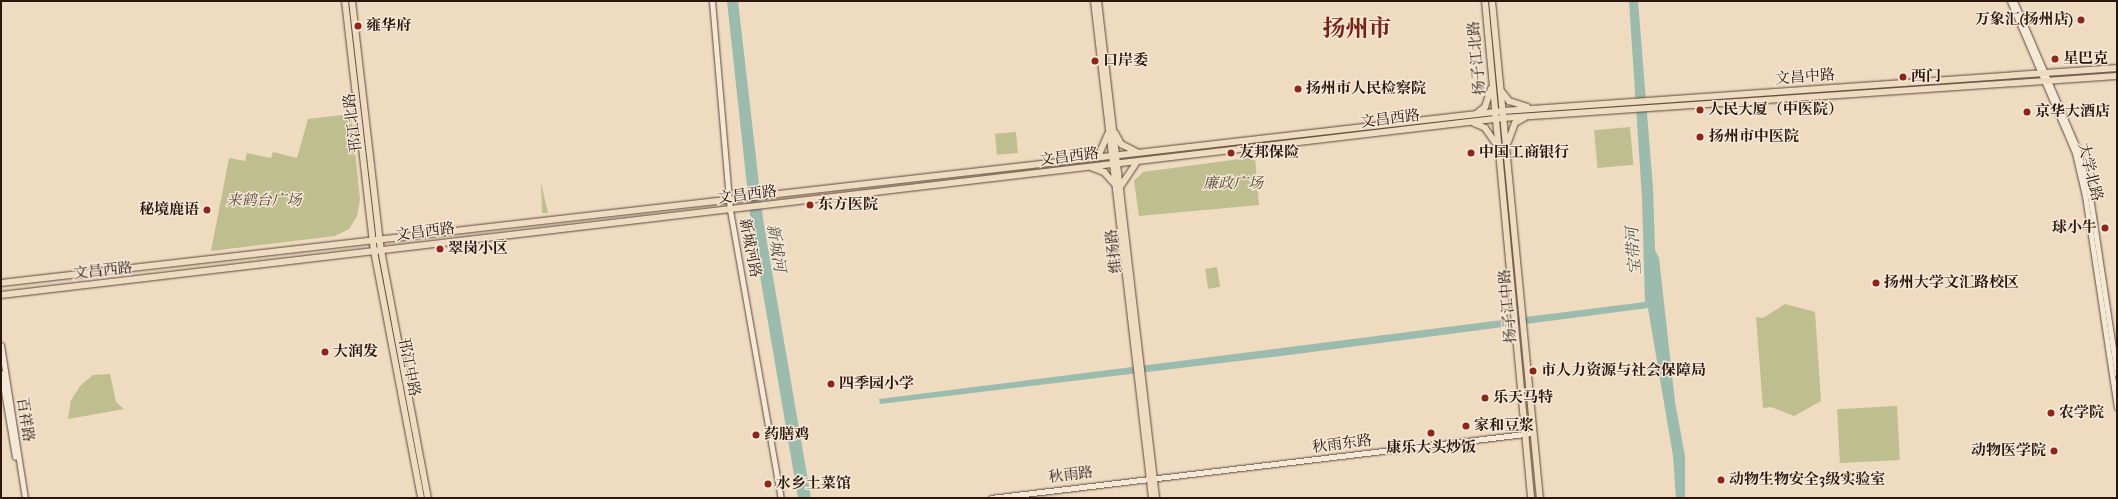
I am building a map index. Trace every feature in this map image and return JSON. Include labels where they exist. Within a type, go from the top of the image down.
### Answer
[{"type":"main road","name":"邗江北路","points":[[345,1],[377,241]]},
{"type":"main road","name":"邗江北路","points":[[352,1],[377,241]]},
{"type":"main road","name":"维扬路","points":[[1094,1],[1152,478],[1156,498]]},
{"type":"main road","name":"维扬路","points":[[1098,1],[1111,131]]},
{"type":"main road","name":"扬子江北路","points":[[1485,1],[1495,112]]},
{"type":"main road","name":"扬子江北路","points":[[1492,1],[1503,111]]},
{"type":"main road","name":"文昌中路","points":[[1495,112],[2117,68]]},
{"type":"main road","name":"文昌中路","points":[[1496,120],[1504,118],[2117,76]]},
{"type":"main road","points":[[1475,115],[1485,107],[1492,84]]},
{"type":"main road","points":[[1501,91],[1518,106],[1544,109]]},
{"type":"main road","name":"扬子江中路","points":[[1503,111],[1540,498]]},
{"type":"main road","name":"文昌西路","points":[[1,283],[730,201],[1495,112]]},
{"type":"main road","name":"扬子江中路","points":[[1495,112],[1531,498]]},
{"type":"main road","points":[[1506,149],[1510,132],[1525,117]]},
{"type":"main road","name":"文昌西路","points":[[1,295],[1496,120]]},
{"type":"main road","points":[[1472,122],[1485,128],[1498,148]]},
{"type":"main road","points":[[1091,159],[1105,144],[1111,131],[1121,144],[1141,153]]},
{"type":"main road","points":[[1091,167],[1104,172],[1117,186],[1138,162]]},
{"type":"main road","name":"邗江中路","points":[[377,241],[421,498]]},
{"type":"main road","name":"邗江中路","points":[[378,251],[428,498]]},
{"type":"main road","name":"维扬路","points":[[1152,478],[1152,498]]},
{"type":"street","name":"新城河路","points":[[712,1],[730,210],[782,498]]},
{"type":"street","name":"大学北路","points":[[2010,1],[2048,80],[2078,150],[2090,196],[2117,374]]},
{"type":"street","name":"大学北路","points":[[2014,1],[2044,72]]},
{"type":"street","name":"大学北路","points":[[2048,80],[2075,153],[2085,196],[2117,408]]},
{"type":"street","name":"百祥路","points":[[1,345],[25,498]]},
{"type":"street","name":"百祥路","points":[[1,373],[21,498]]},
{"type":"street","name":"秋雨东路","points":[[1152,478],[1533,433]]},
{"type":"street","name":"秋雨路","points":[[991,498],[1152,478]]},
{"type":"green space","name":"来鹤台广场","points":[[351,114],[360,199],[357,216],[349,229],[335,236],[211,251],[229,158],[245,161],[247,153],[271,158],[273,152],[297,158],[308,119]]},
{"type":"green space","points":[[1630,127],[1633,165],[1597,168],[1594,130]]},
{"type":"green space","points":[[1016,132],[1018,153],[997,155],[995,134]]},
{"type":"green space","name":"廉政广场","points":[[1255,157],[1259,205],[1139,216],[1134,181],[1143,172]]},
{"type":"green space","points":[[541,183],[548,213],[542,213]]},
{"type":"green space","points":[[1217,267],[1220,287],[1208,289],[1205,269]]},
{"type":"green space","points":[[1785,304],[1815,312],[1821,401],[1794,416],[1771,407],[1763,408],[1756,317],[1763,318]]},
{"type":"green space","points":[[110,374],[116,402],[124,409],[68,419],[71,400],[81,385],[93,375]]},
{"type":"green space","points":[[1897,406],[1900,460],[1840,463],[1837,409]]},
{"type":"shaded area","points":[[727,1],[738,1],[763,219],[811,498],[798,498],[751,223]]},
{"type":"shaded area","points":[[1629,1],[1638,1],[1653,188],[1655,250],[1659,258],[1675,402],[1685,456],[1685,498],[1676,498],[1673,456],[1648,308],[1281,356],[880,404],[879,399],[1645,302],[1642,198]]},
{"type":"place","name":"万象汇(扬州店)","points":[[2081,20]]},
{"type":"place","name":"雍华府","points":[[358,26]]},
{"type":"place","name":"星巴克","points":[[2055,59]]},
{"type":"place","name":"口岸委","points":[[1095,61]]},
{"type":"place","name":"西门","points":[[1903,77]]},
{"type":"place","name":"扬州市人民检察院","points":[[1298,89]]},
{"type":"place","name":"人民大厦（中医院）","points":[[1700,110]]},
{"type":"place","name":"京华大酒店","points":[[2027,112]]},
{"type":"place","name":"扬州市中医院","points":[[1700,137]]},
{"type":"place","name":"友邦保险","points":[[1231,153]]},
{"type":"place","name":"中国工商银行","points":[[1471,153]]},
{"type":"place","name":"东方医院","points":[[810,205]]},
{"type":"place","name":"秘境鹿语","points":[[207,210]]},
{"type":"place","name":"球小牛","points":[[2105,228]]},
{"type":"place","name":"翠岗小区","points":[[440,249]]},
{"type":"place","name":"扬州大学文汇路校区","points":[[1876,283]]},
{"type":"place","name":"大润发","points":[[325,352]]},
{"type":"place","name":"市人力资源与社会保障局","points":[[1533,371]]},
{"type":"place","name":"四季园小学","points":[[831,384]]},
{"type":"place","name":"乐天马特","points":[[1485,398]]},
{"type":"place","name":"农学院","points":[[2051,413]]},
{"type":"place","name":"家和豆浆","points":[[1466,426]]},
{"type":"place","name":"康乐大头炒饭","points":[[1431,433]]},
{"type":"place","name":"药膳鸡","points":[[756,435]]},
{"type":"place","name":"动物医学院","points":[[2054,451]]},
{"type":"place","name":"动物生物安全3级实验室","points":[[1721,480]]},
{"type":"place","name":"水乡土菜馆","points":[[768,484]]},
{"type":"district","name":"扬州市","points":[[1357,29]]},
{"type":"water label","name":"新城河","points":[[776,248]]},
{"type":"water label","name":"宝带河","points":[[1634,251]]}]
